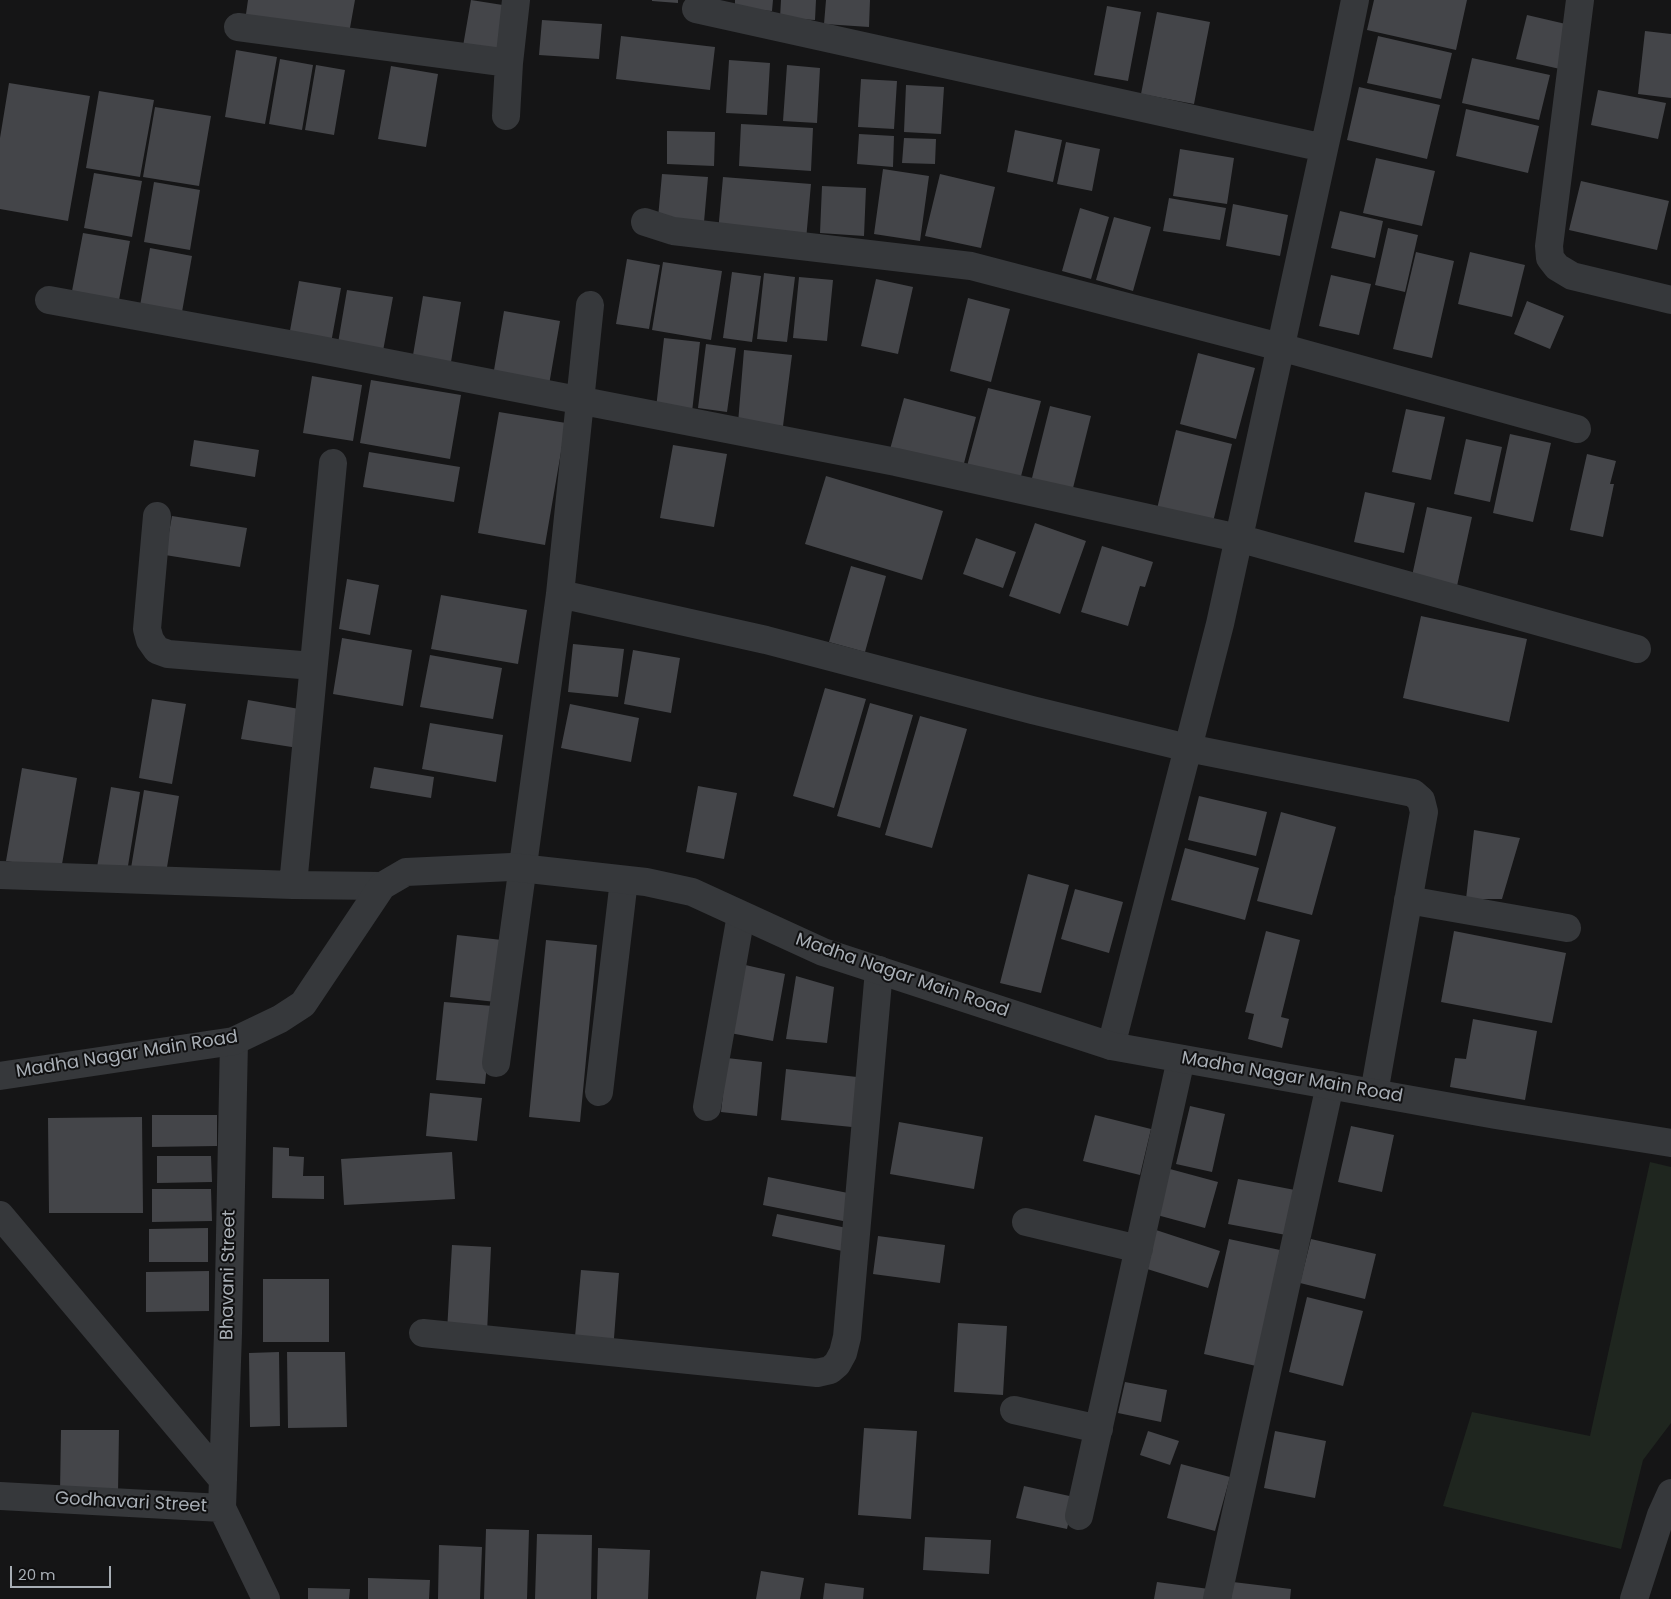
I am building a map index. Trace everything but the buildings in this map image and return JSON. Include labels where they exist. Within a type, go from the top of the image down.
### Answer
[{"type":"street","points":[[506,116],[509,63],[516,0]]},
{"type":"street","points":[[1112,1046],[1220,624],[1355,0]]},
{"type":"street","points":[[1580,0],[1549,246],[1550,258],[1557,267],[1572,276],[1671,300]]},
{"type":"street","points":[[696,9],[1324,148]]},
{"type":"street","points":[[238,27],[509,63]]},
{"type":"street","points":[[645,222],[673,231],[971,266],[1280,347],[1577,429]]},
{"type":"street","points":[[49,300],[316,349],[896,462],[1238,538],[1637,649]]},
{"type":"street","points":[[496,1063],[560,594],[590,305]]},
{"type":"street","points":[[293,885],[333,463]]},
{"type":"street","points":[[157,516],[147,629],[150,640],[157,650],[168,654],[314,666]]},
{"type":"street","points":[[560,594],[766,640],[1032,710],[1188,748],[1413,793],[1422,800],[1424,812],[1374,1093]]},
{"type":"street","name":"Madha Nagar Main Road","points":[[0,1076],[234,1041],[280,1019],[303,1004],[382,886],[406,872],[510,867],[646,882],[692,892],[823,952],[1112,1046],[1374,1093],[1671,1143]]},
{"type":"street","points":[[0,875],[293,885],[382,886]]},
{"type":"street","points":[[599,1092],[624,880]]},
{"type":"street","points":[[1408,900],[1567,928]]},
{"type":"street","points":[[707,1107],[741,915]]},
{"type":"street","points":[[423,1333],[817,1373],[830,1370],[837,1364],[844,1353],[847,1337],[879,970]]},
{"type":"street","name":"Bhavani Street","points":[[222,1508],[228,1333],[234,1041]]},
{"type":"street","points":[[1079,1516],[1181,1059]]},
{"type":"street","points":[[1217,1599],[1330,1085]]},
{"type":"street","points":[[0,1215],[223,1480]]},
{"type":"street","points":[[1026,1222],[1139,1249]]},
{"type":"street","points":[[1014,1410],[1099,1428]]},
{"type":"street","points":[[1634,1599],[1660,1515],[1671,1492]]},
{"type":"street","name":"Godhavari Street","points":[[0,1496],[222,1508],[266,1599]]},
{"type":"shaded area","points":[[1650,1162],[1671,1167],[1671,1423],[1643,1460],[1621,1549],[1443,1506],[1472,1412],[1590,1436]]}]
